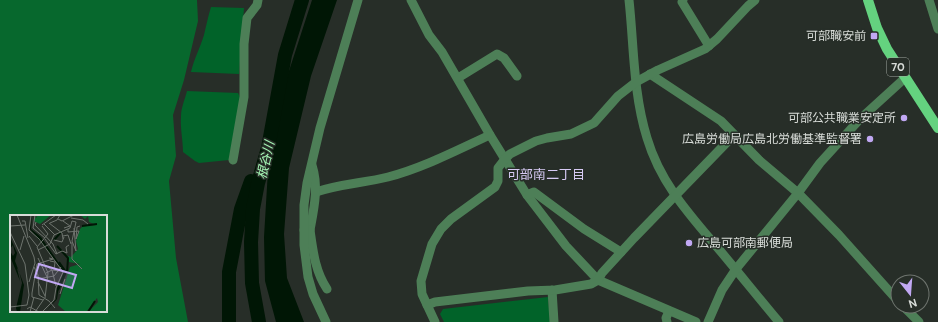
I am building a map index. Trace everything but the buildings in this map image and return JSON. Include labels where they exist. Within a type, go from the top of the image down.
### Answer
[{"type":"main road","name":"70","points":[[868,0],[877,28],[887,49],[938,128]]},
{"type":"street","points":[[233,160],[244,97],[244,44],[247,18],[257,5],[258,0]]},
{"type":"street","points":[[326,322],[313,294],[308,277],[307,230],[304,205],[307,182],[320,128],[358,0]]},
{"type":"street","points":[[411,0],[429,35],[442,52],[458,78],[490,135],[527,195],[566,246],[598,280],[696,322]]},
{"type":"street","points":[[629,0],[640,112],[647,140],[659,169],[675,197],[779,322]]},
{"type":"street","points":[[683,0],[682,2],[709,46]]},
{"type":"street","points":[[435,322],[422,294],[421,281],[432,244],[441,229],[451,219],[495,187],[498,182],[498,168],[505,159],[510,154],[536,141],[571,134],[594,123],[618,96],[636,82],[709,46],[755,0]]},
{"type":"street","points":[[929,0],[938,29]]},
{"type":"street","points":[[458,78],[497,54],[504,58],[517,76]]},
{"type":"street","points":[[650,74],[721,121],[759,160],[798,192],[890,292]]},
{"type":"street","points":[[708,322],[722,290],[736,269],[820,163],[860,119],[905,78]]},
{"type":"street","points":[[316,192],[329,188],[388,177],[417,167],[490,135]]},
{"type":"street","points":[[427,305],[435,302],[528,291],[552,290],[591,284],[598,280],[602,273],[621,252],[734,135]]},
{"type":"street","points":[[312,164],[315,174],[316,192],[307,230],[316,269],[327,289]]},
{"type":"street","points":[[527,195],[534,192],[584,229],[621,252]]},
{"type":"street","points":[[552,290],[554,322]]},
{"type":"street","points":[[668,322],[666,318],[669,311]]},
{"type":"street","points":[[911,314],[919,322]]},
{"type":"green space","points":[[0,0],[197,0],[198,21],[184,80],[173,115],[176,156],[169,181],[176,258],[188,322],[0,322]]},
{"type":"green space","points":[[211,7],[244,8],[239,74],[191,72],[204,35]]},
{"type":"green space","points":[[187,91],[238,93],[240,97],[229,160],[199,163],[183,152],[181,113]]},
{"type":"green space","points":[[548,297],[550,322],[444,322],[440,314],[443,309]]},
{"type":"shaded area","points":[[312,0],[337,0],[311,76],[289,168],[284,234],[287,278],[304,322],[276,322],[265,281],[264,237],[268,170],[288,74]]},
{"type":"waterway","name":"根谷川","points":[[259,322],[252,283],[251,242],[253,209],[258,183],[268,148],[285,55],[302,0]]},
{"type":"waterway","points":[[229,322],[229,272],[241,209],[251,181]]},
{"type":"place","name":"可部職安前","points":[[874,36]]},
{"type":"place","name":"可部公共職業安定所","points":[[904,118]]},
{"type":"place","name":"広島労働局広島北労働基準監督署","points":[[870,139]]},
{"type":"place","name":"広島可部南郵便局","points":[[689,243]]},
{"type":"district","name":"可部南二丁目","points":[[546,174]]}]
